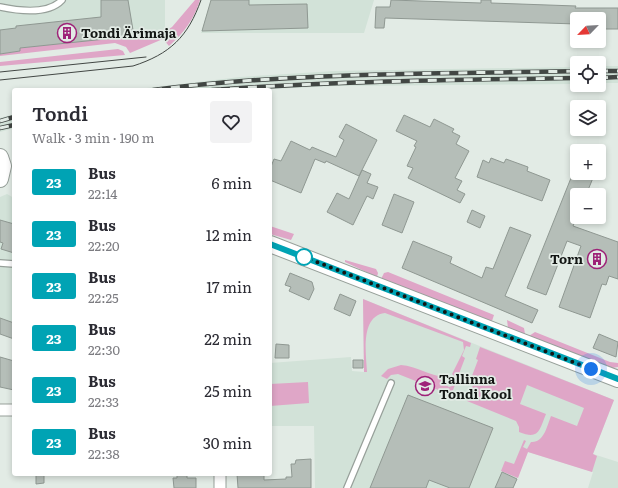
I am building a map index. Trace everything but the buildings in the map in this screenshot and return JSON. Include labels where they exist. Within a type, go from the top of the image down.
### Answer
[{"type":"street","points":[[272,245],[618,379]]},
{"type":"street","points":[[0,410],[12,410]]},
{"type":"street","points":[[220,476],[220,488]]},
{"type":"lane","points":[[0,7],[20,12],[56,6],[62,0]]},
{"type":"lane","points":[[0,263],[12,264]]},
{"type":"lane","points":[[347,488],[391,383]]},
{"type":"shaded area","points":[[0,0],[165,0],[165,32],[20,49],[20,51],[0,54]]},
{"type":"shaded area","points":[[195,0],[200,0],[192,19],[184,31],[169,46],[163,39],[130,53],[126,47],[115,43],[0,56],[0,54],[20,51],[20,48],[164,32],[172,27]]},
{"type":"shaded area","points":[[211,0],[374,0],[364,33],[201,33]]},
{"type":"shaded area","points":[[118,49],[123,51],[125,55],[0,66],[0,62]]},
{"type":"shaded area","points":[[606,66],[618,66],[618,83],[606,83]]},
{"type":"shaded area","points":[[570,67],[570,84],[338,86],[272,89],[147,88],[240,77],[335,71]]},
{"type":"shaded area","points":[[12,115],[12,129],[0,132],[0,118]]},
{"type":"shaded area","points":[[7,194],[12,197],[12,322],[0,318],[0,197]]},
{"type":"shaded area","points":[[272,227],[294,234],[291,240],[272,235]]},
{"type":"shaded area","points":[[345,260],[376,269],[378,273],[377,277],[345,262]]},
{"type":"shaded area","points":[[388,272],[494,315],[492,321],[381,279],[384,273]]},
{"type":"shaded area","name":"Tallinna Tondi Kool","points":[[363,299],[614,400],[593,454],[618,462],[618,488],[588,488],[593,472],[528,452],[513,488],[315,488],[314,426],[272,426],[272,363],[351,357],[352,371],[364,372]]},
{"type":"shaded area","points":[[363,299],[471,343],[470,347],[466,346],[462,356],[465,358],[457,379],[452,374],[464,350],[463,342],[385,313],[377,316],[368,328],[366,336],[367,372],[364,372]]},
{"type":"shaded area","points":[[507,320],[524,328],[525,334],[508,328]]},
{"type":"shaded area","points":[[535,332],[610,362],[618,363],[618,367],[612,368],[529,336]]},
{"type":"shaded area","points":[[480,347],[614,400],[593,454],[597,456],[592,472],[528,452],[518,478],[501,471],[505,461],[514,464],[524,440],[526,441],[523,447],[527,449],[531,442],[535,442],[542,437],[551,416],[577,426],[584,408],[527,385],[520,404],[546,414],[540,429],[534,434],[531,435],[519,432],[519,427],[516,421],[467,401],[474,382],[470,381],[478,360],[476,359]]},
{"type":"shaded area","points":[[401,365],[445,377],[444,382],[446,385],[449,387],[455,385],[451,395],[398,374],[391,375],[387,379],[381,376],[388,369]]},
{"type":"shaded area","points":[[308,382],[309,403],[272,406],[272,384]]},
{"type":"tram line","points":[[0,80],[133,66],[146,61],[167,50],[184,34],[196,13],[201,0]]},
{"type":"tram line","points":[[0,72],[146,57]]},
{"type":"railway","points":[[171,88],[206,84],[311,77],[570,71]]},
{"type":"railway","points":[[606,71],[618,71]]},
{"type":"railway","points":[[606,78],[618,77]]},
{"type":"railway","points":[[242,88],[440,80],[570,78]]},
{"type":"railway","points":[[0,121],[12,118]]},
{"type":"railway","points":[[0,128],[12,125]]},
{"type":"bus line","name":"23","points":[[272,245],[618,379]]},
{"type":"place","name":"Tondi Ärimaja","points":[[67,33]]},
{"type":"place","name":"Torn","points":[[597,259]]},
{"type":"place","name":"Tallinna Tondi Kool","points":[[425,386]]},
{"type":"route","points":[[304,257],[591,369]]}]
